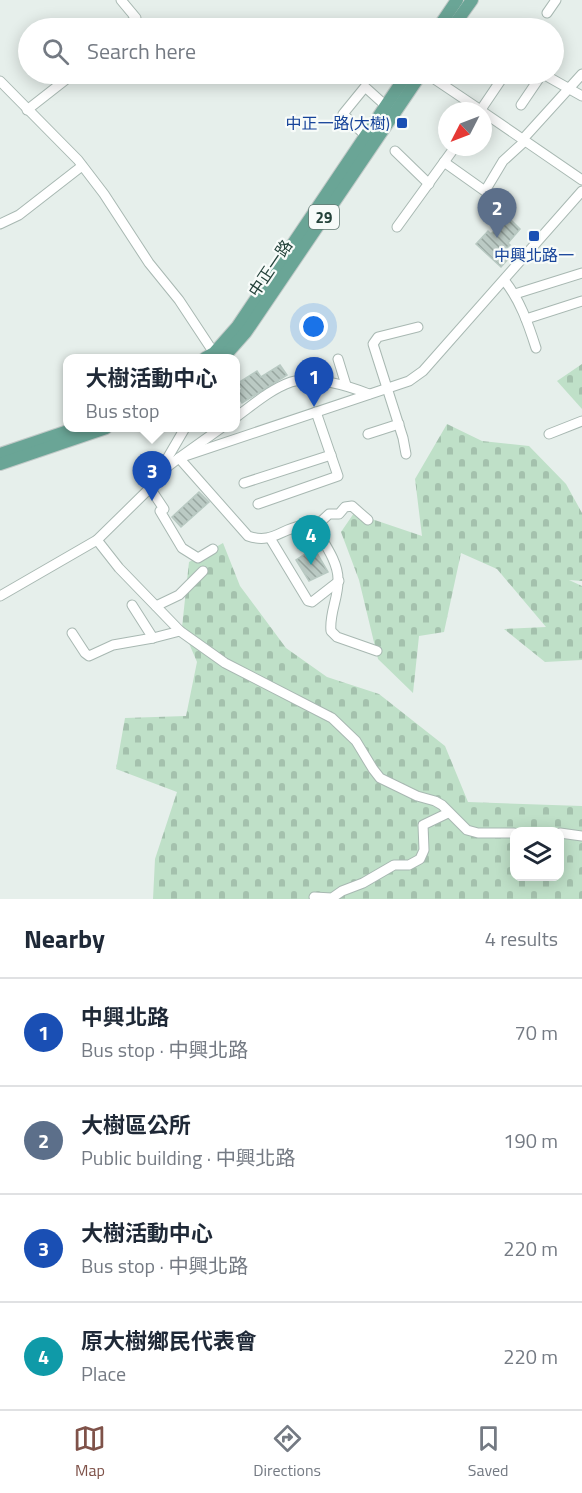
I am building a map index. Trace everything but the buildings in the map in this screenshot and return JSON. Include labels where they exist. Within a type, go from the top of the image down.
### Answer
[{"type":"main road","points":[[445,18],[457,0]]},
{"type":"main road","points":[[459,18],[472,0]]},
{"type":"main road","name":"中正一路","points":[[217,354],[400,84]]},
{"type":"main road","name":"中正一路","points":[[219,354],[246,332],[414,84]]},
{"type":"main road","points":[[0,454],[65,432]]},
{"type":"main road","points":[[0,464],[94,432]]},
{"type":"street","points":[[122,0],[135,18]]},
{"type":"street","points":[[547,13],[556,0]]},
{"type":"street","points":[[485,191],[503,161],[582,74]]},
{"type":"street","points":[[0,81],[49,130],[104,194],[149,263],[179,300],[213,354]]},
{"type":"street","points":[[27,110],[60,84]]},
{"type":"street","points":[[442,84],[468,102]]},
{"type":"street","points":[[487,102],[499,84]]},
{"type":"street","points":[[521,105],[535,84]]},
{"type":"street","points":[[561,84],[582,96]]},
{"type":"street","points":[[366,136],[343,114],[365,87],[386,106]]},
{"type":"street","points":[[492,118],[582,180]]},
{"type":"street","points":[[394,151],[429,183]]},
{"type":"street","points":[[397,227],[448,156]]},
{"type":"street","points":[[444,162],[506,206]]},
{"type":"street","points":[[0,224],[19,215],[82,166]]},
{"type":"street","points":[[179,458],[409,381],[423,371],[582,192]]},
{"type":"street","points":[[515,294],[582,273]]},
{"type":"street","points":[[504,280],[515,294],[536,348]]},
{"type":"street","points":[[526,320],[582,301]]},
{"type":"street","points":[[406,454],[399,424],[373,344],[375,340],[418,327]]},
{"type":"street","points":[[338,359],[346,385]]},
{"type":"street","points":[[240,414],[272,391],[293,381],[346,385],[369,394]]},
{"type":"street","points":[[258,504],[338,476],[316,412]]},
{"type":"street","points":[[549,434],[582,421]]},
{"type":"street","points":[[368,434],[399,424]]},
{"type":"street","points":[[0,596],[97,540],[150,488],[183,432]]},
{"type":"street","points":[[162,471],[215,432]]},
{"type":"street","points":[[244,483],[331,455]]},
{"type":"street","points":[[179,458],[248,536],[258,540],[300,526],[315,527],[328,514],[339,514],[345,507],[352,506],[368,520]]},
{"type":"street","points":[[150,488],[164,508],[160,511],[182,548],[198,558],[213,549]]},
{"type":"street","points":[[315,527],[337,568],[339,581],[330,622],[332,631],[337,637],[377,651]]},
{"type":"street","points":[[270,537],[308,602],[312,602],[339,581]]},
{"type":"street","points":[[97,540],[119,568],[180,631],[225,663],[332,718],[356,741],[372,769],[380,778],[442,805],[467,830],[478,833],[510,833]]},
{"type":"street","points":[[156,606],[179,595],[203,571]]},
{"type":"street","points":[[132,605],[153,639]]},
{"type":"street","points":[[72,633],[89,656],[113,645],[153,639],[180,631]]},
{"type":"street","points":[[314,897],[332,898],[342,891],[363,884],[394,865],[409,865],[420,859],[424,850],[423,825],[448,813]]},
{"type":"street","points":[[564,834],[582,836]]},
{"type":"green space","points":[[582,364],[582,409],[557,381]]},
{"type":"green space","points":[[447,424],[482,441],[529,446],[566,484],[582,513],[582,581],[569,580],[582,586],[582,660],[545,662],[504,629],[546,627],[497,569],[461,553],[444,632],[419,636],[413,693],[378,659],[359,580],[341,532],[354,513],[422,536],[415,479]]},
{"type":"green space","points":[[223,543],[240,586],[286,648],[327,677],[379,694],[445,746],[468,802],[582,806],[582,899],[153,899],[155,859],[177,792],[116,769],[125,718],[186,716],[197,662],[182,627],[189,562]]},
{"type":"place","name":"中正一路(大樹)","points":[[402,123]]},
{"type":"place","name":"中興北路一","points":[[534,236]]},
{"type":"place","name":"大樹區公所","points":[[497,238]]},
{"type":"place","name":"中興北路","points":[[314,407]]},
{"type":"place","name":"大樹活動中心","points":[[152,501]]},
{"type":"place","name":"原大樹鄉民代表會","points":[[311,565]]}]
